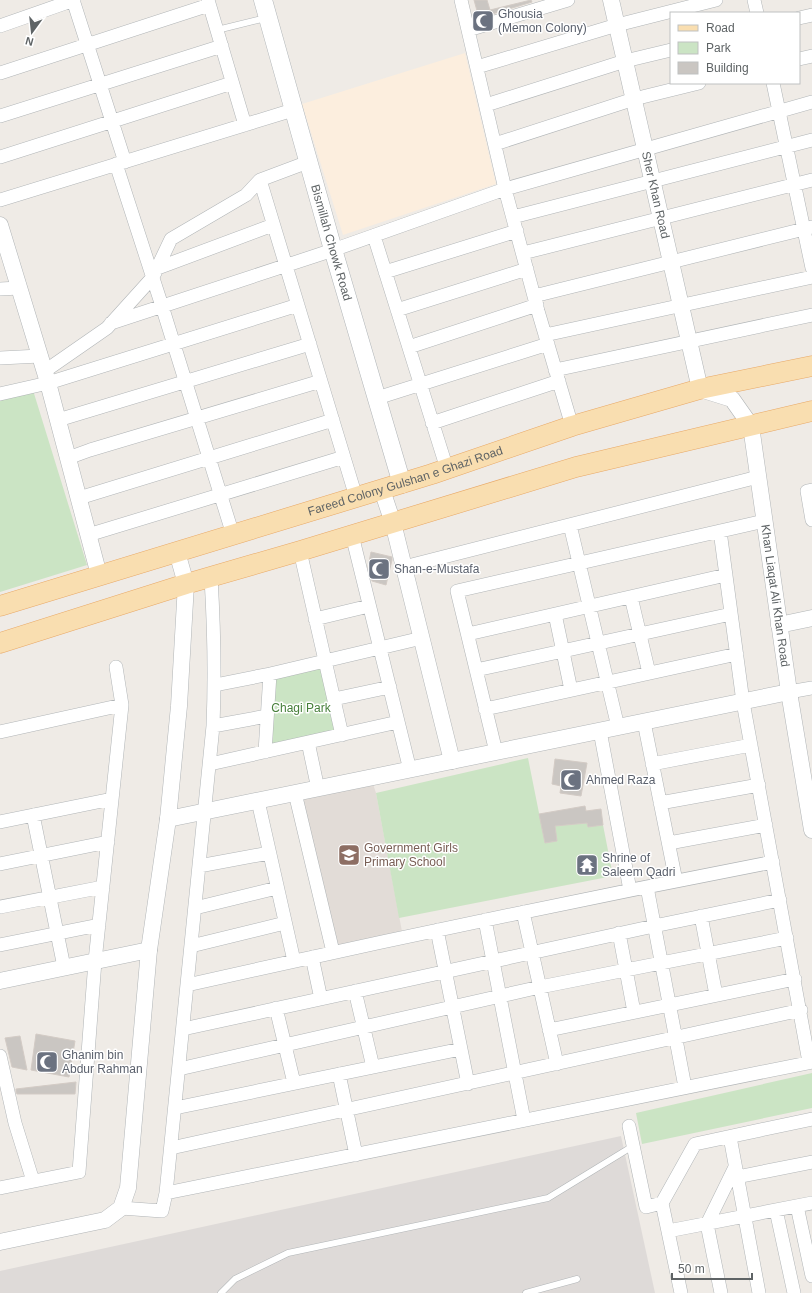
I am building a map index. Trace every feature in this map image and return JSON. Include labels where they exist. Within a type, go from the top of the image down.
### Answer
[{"type":"main road","name":"Bismillah Chowk Road","points":[[263,0],[333,250],[402,484]]},
{"type":"main road","name":"Fareed Colony Gulshan e Ghazi Road","points":[[0,606],[402,484],[572,426],[700,390],[812,366]]},
{"type":"main road","points":[[0,643],[186,584],[211,578],[576,467],[812,411]]},
{"type":"street","points":[[0,26],[74,0],[112,122],[120,163],[155,272],[162,306],[233,535]]},
{"type":"street","points":[[461,0],[505,189],[572,426]]},
{"type":"street","points":[[468,30],[568,0]]},
{"type":"street","name":"Sher Khan Road","points":[[611,0],[700,390]]},
{"type":"street","points":[[477,67],[617,25],[716,0]]},
{"type":"street","points":[[754,0],[757,12]]},
{"type":"street","points":[[0,73],[209,2],[245,125]]},
{"type":"street","points":[[800,18],[812,15]]},
{"type":"street","points":[[0,116],[222,46]]},
{"type":"street","points":[[486,105],[625,61],[670,50]]},
{"type":"street","points":[[800,59],[812,56]]},
{"type":"street","points":[[0,157],[232,83]]},
{"type":"street","points":[[495,144],[634,99],[695,84]]},
{"type":"street","points":[[773,84],[795,184],[808,228],[812,268]]},
{"type":"street","points":[[111,323],[286,266],[505,189],[812,102]]},
{"type":"street","points":[[0,200],[293,110]]},
{"type":"street","points":[[513,217],[812,140]]},
{"type":"street","points":[[0,394],[44,370],[107,328],[155,272],[172,239],[246,195],[260,180],[308,162]]},
{"type":"street","points":[[260,180],[356,497]]},
{"type":"street","points":[[523,253],[812,180]]},
{"type":"street","points":[[0,225],[44,370],[99,575]]},
{"type":"street","points":[[155,272],[273,225]]},
{"type":"street","points":[[409,347],[536,301],[671,262],[808,228]]},
{"type":"street","points":[[385,272],[517,231]]},
{"type":"street","points":[[374,236],[447,469]]},
{"type":"street","points":[[397,310],[527,269]]},
{"type":"street","points":[[377,398],[547,340],[681,305],[812,277]]},
{"type":"street","points":[[0,289],[19,288]]},
{"type":"street","points":[[0,358],[44,370],[174,344],[298,305]]},
{"type":"street","points":[[432,422],[557,375],[689,341],[812,315]]},
{"type":"street","points":[[58,420],[310,344]]},
{"type":"street","points":[[68,458],[90,450],[321,381]]},
{"type":"street","name":"Khan Liaqat Ali Khan Road","points":[[700,390],[732,399],[751,426],[789,692],[812,830]]},
{"type":"street","points":[[79,498],[333,420]]},
{"type":"street","points":[[88,535],[344,457]]},
{"type":"street","points":[[404,567],[758,477]]},
{"type":"street","points":[[382,490],[393,523],[452,761]]},
{"type":"street","points":[[812,490],[807,491],[812,520]]},
{"type":"street","points":[[496,752],[457,591],[764,521]]},
{"type":"street","points":[[570,525],[618,727]]},
{"type":"street","points":[[166,1193],[811,1062],[743,702],[720,531]]},
{"type":"street","points":[[352,535],[410,770]]},
{"type":"street","points":[[300,551],[342,735]]},
{"type":"street","points":[[0,1242],[105,1220],[121,1208],[128,1188],[149,950],[168,819],[179,706],[186,584],[177,552]]},
{"type":"street","points":[[468,634],[726,575]]},
{"type":"street","points":[[121,1208],[162,1211],[166,1193],[213,726],[215,685],[211,578]]},
{"type":"street","points":[[631,597],[649,673]]},
{"type":"street","points":[[316,619],[369,606]]},
{"type":"street","points":[[555,614],[571,690]]},
{"type":"street","points":[[476,670],[731,614]]},
{"type":"street","points":[[779,625],[812,618]]},
{"type":"street","points":[[215,685],[270,674],[422,638]]},
{"type":"street","points":[[485,709],[737,654]]},
{"type":"street","points":[[0,1188],[79,1172],[95,961],[122,705],[116,667]]},
{"type":"street","points":[[265,752],[270,674]]},
{"type":"street","points":[[334,699],[390,687]]},
{"type":"street","points":[[168,819],[812,688]]},
{"type":"street","points":[[0,732],[122,705]]},
{"type":"street","points":[[213,726],[267,716]]},
{"type":"street","points":[[210,764],[398,722]]},
{"type":"street","points":[[644,722],[676,881]]},
{"type":"street","points":[[600,731],[630,890]]},
{"type":"street","points":[[308,742],[318,788]]},
{"type":"street","points":[[652,764],[751,745]]},
{"type":"street","points":[[660,803],[759,785]]},
{"type":"street","points":[[295,793],[333,952]]},
{"type":"street","points":[[0,822],[112,799]]},
{"type":"street","points":[[258,801],[294,961]]},
{"type":"street","points":[[33,815],[64,967]]},
{"type":"street","points":[[669,843],[766,825]]},
{"type":"street","points":[[0,864],[108,842]]},
{"type":"street","points":[[199,866],[269,853]]},
{"type":"street","points":[[187,985],[437,930],[773,862]]},
{"type":"street","points":[[0,907],[103,887]]},
{"type":"street","points":[[647,887],[685,1088]]},
{"type":"street","points":[[195,908],[277,888]]},
{"type":"street","points":[[183,1029],[619,933],[780,900]]},
{"type":"street","points":[[523,912],[557,1064]]},
{"type":"street","points":[[702,916],[716,995]]},
{"type":"street","points":[[485,920],[524,1120]]},
{"type":"street","points":[[191,946],[285,923]]},
{"type":"street","points":[[0,945],[99,925]]},
{"type":"street","points":[[437,930],[468,1084]]},
{"type":"street","points":[[619,933],[634,1012]]},
{"type":"street","points":[[179,1069],[540,986],[787,938]]},
{"type":"street","points":[[0,981],[149,950]]},
{"type":"street","points":[[312,957],[321,999]]},
{"type":"street","points":[[549,1030],[795,979]]},
{"type":"street","points":[[355,991],[373,1067]]},
{"type":"street","points":[[276,1008],[294,1083]]},
{"type":"street","points":[[171,1148],[801,1010]]},
{"type":"street","points":[[175,1108],[460,1048]]},
{"type":"street","points":[[0,1056],[15,1123],[33,1181]]},
{"type":"street","points":[[339,1074],[356,1154]]},
{"type":"street","points":[[681,1293],[662,1203],[695,1144],[812,1120]]},
{"type":"street","points":[[629,1126],[646,1207],[662,1203]]},
{"type":"street","points":[[730,1137],[760,1293]]},
{"type":"street","points":[[736,1172],[812,1162]]},
{"type":"street","points":[[721,1293],[707,1224],[736,1172]]},
{"type":"street","points":[[668,1232],[812,1202]]},
{"type":"street","points":[[797,1206],[812,1276]]},
{"type":"street","points":[[776,1210],[794,1293]]},
{"type":"lane","points":[[217,30],[268,17]]},
{"type":"lane","points":[[221,1293],[235,1279],[288,1253],[548,1198],[633,1146]]},
{"type":"lane","points":[[526,1293],[577,1279]]},
{"type":"shaded area","points":[[465,53],[496,184],[343,235],[302,104]]},
{"type":"shaded area","name":"Government Girls Primary School","points":[[371,778],[376,793],[403,937],[333,952],[295,793]]},
{"type":"shaded area","points":[[621,1136],[655,1293],[0,1293],[0,1271]]},
{"type":"green space","points":[[32,387],[87,565],[0,592],[0,394]]},
{"type":"green space","name":"Chagi Park","points":[[325,661],[342,735],[265,752],[270,674]]},
{"type":"green space","points":[[528,758],[545,843],[557,841],[555,826],[587,823],[588,827],[603,825],[613,876],[399,918],[376,793]]},
{"type":"green space","points":[[812,1073],[812,1108],[642,1144],[636,1113]]},
{"type":"building","points":[[474,0],[487,0],[490,10],[531,0],[532,2],[479,18]]},
{"type":"building","name":"Shan-e-Mustafa","points":[[371,552],[392,557],[386,585],[372,581],[368,567]]},
{"type":"building","points":[[555,759],[587,763],[581,796],[560,793],[561,786],[552,784]]},
{"type":"building","points":[[585,806],[586,811],[601,809],[603,825],[588,827],[587,823],[555,826],[557,841],[545,843],[539,814]]},
{"type":"building","points":[[36,1034],[75,1041],[69,1077],[31,1070]]},
{"type":"building","points":[[20,1036],[27,1070],[12,1067],[5,1038]]},
{"type":"building","points":[[76,1082],[75,1094],[17,1094],[16,1092],[16,1089]]},
{"type":"place","name":"Ghousia (Memon Colony)","points":[[483,21]]},
{"type":"place","name":"Shan-e-Mustafa","points":[[379,569]]},
{"type":"place","name":"Ahmed Raza","points":[[571,780]]},
{"type":"place","name":"Government Girls Primary School","points":[[349,855]]},
{"type":"place","name":"Shrine of Saleem Qadri","points":[[587,865]]},
{"type":"place","name":"Ghanim bin Abdur Rahman","points":[[47,1062]]}]
